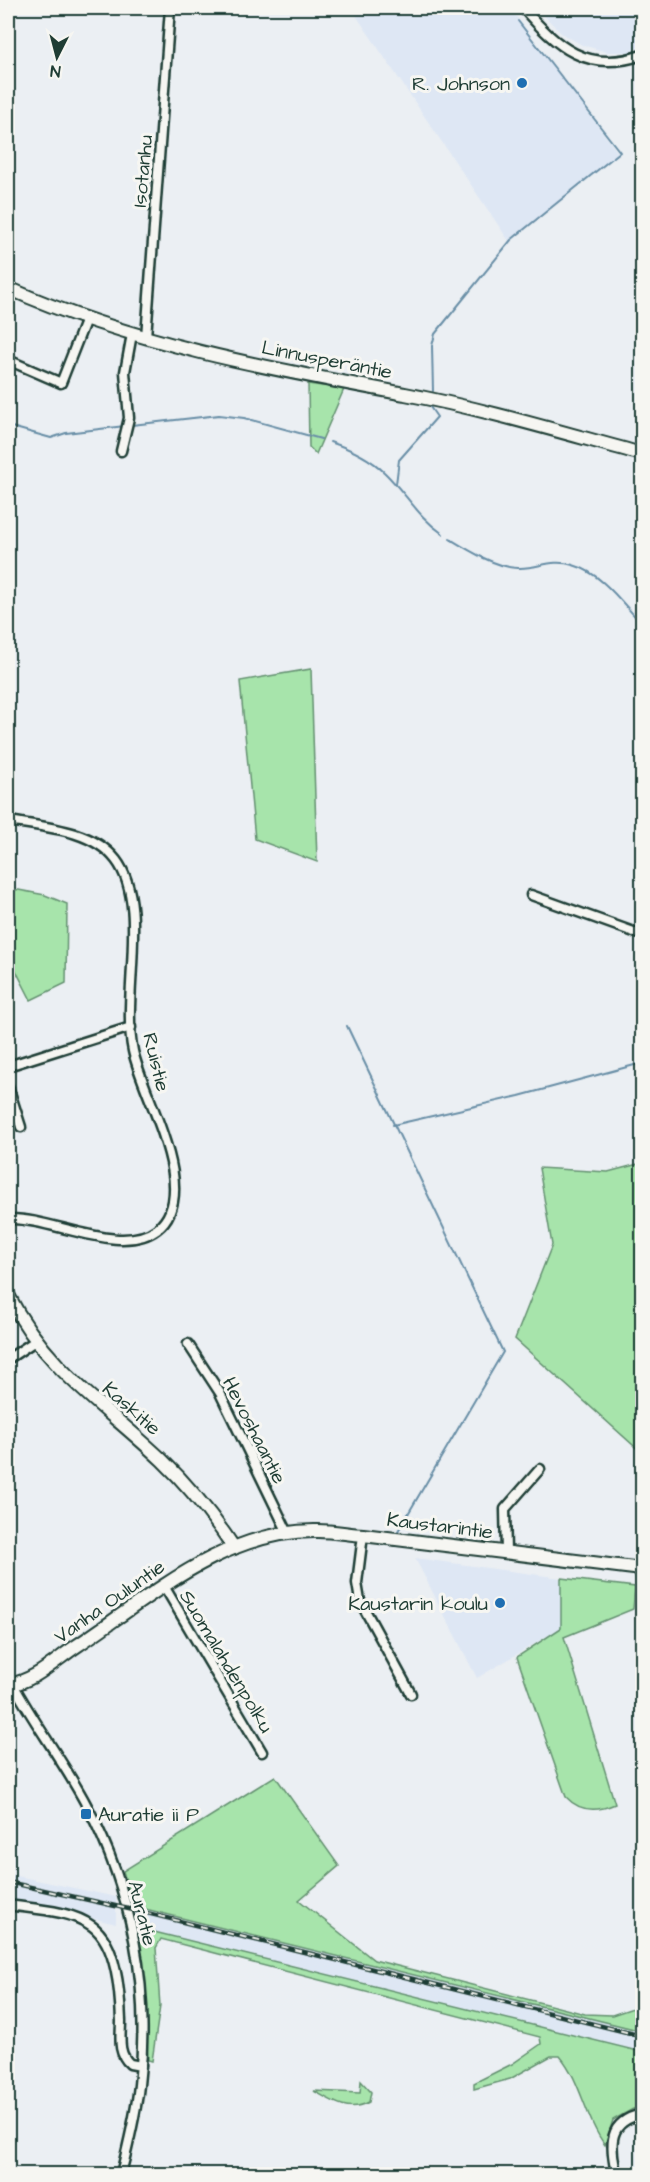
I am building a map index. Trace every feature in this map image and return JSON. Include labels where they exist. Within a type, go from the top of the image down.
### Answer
[{"type":"street","name":"Isotanhu","points":[[146,338],[170,8]]},
{"type":"street","points":[[523,8],[556,43],[583,57],[614,62],[642,55]]},
{"type":"street","name":"Linnusperäntie","points":[[8,288],[86,319],[173,347],[341,384],[491,413],[642,454]]},
{"type":"street","points":[[8,360],[61,383],[86,319]]},
{"type":"street","points":[[121,451],[129,418],[125,372],[132,334]]},
{"type":"street","name":"Ruistie","points":[[8,821],[89,838],[105,848],[126,876],[132,914],[131,1027],[137,1065],[174,1173],[176,1189],[171,1213],[155,1231],[128,1240],[109,1238],[38,1221],[8,1219]]},
{"type":"street","points":[[531,895],[642,935]]},
{"type":"street","points":[[8,1066],[131,1027]]},
{"type":"street","points":[[8,1086],[21,1127]]},
{"type":"street","name":"Kaskitie","points":[[8,1295],[35,1341],[74,1384],[184,1482],[234,1548]]},
{"type":"street","points":[[8,1359],[35,1341]]},
{"type":"street","name":"Hevoshaantie","points":[[188,1344],[220,1393],[288,1533]]},
{"type":"street","points":[[506,1552],[505,1509],[540,1469]]},
{"type":"street","name":"Kaustarintie","points":[[234,1548],[288,1533],[317,1531],[642,1569]]},
{"type":"street","points":[[363,1535],[357,1583],[360,1600],[411,1694]]},
{"type":"street","name":"Vanha Ouluntie","points":[[10,1685],[47,1669],[197,1564],[234,1548]]},
{"type":"street","name":"Suomalahdenpolku","points":[[164,1586],[262,1752]]},
{"type":"street","name":"Auratie","points":[[10,1685],[86,1804],[119,1884],[138,1960],[143,2017],[141,2066],[137,2104],[121,2175]]},
{"type":"street","points":[[8,1905],[75,1919],[92,1926],[99,1933],[108,1947],[114,1968],[120,2012],[121,2051],[130,2064],[141,2066]]},
{"type":"street","points":[[616,2175],[612,2145],[616,2129],[627,2119],[642,2114]]},
{"type":"shaded area","points":[[351,8],[510,8],[619,154],[509,241]]},
{"type":"shaded area","points":[[537,8],[642,8],[642,46],[630,52],[607,52],[582,45],[561,33]]},
{"type":"shaded area","name":"Kaustarin koulu","points":[[415,1558],[561,1578],[561,1628],[477,1678]]},
{"type":"shaded area","points":[[8,1874],[116,1897],[116,1924],[8,1898]]},
{"type":"shaded area","points":[[133,1906],[642,2031],[642,2052],[138,1928]]},
{"type":"green space","points":[[308,384],[344,389],[316,454],[309,447]]},
{"type":"green space","points":[[311,669],[317,862],[255,839],[240,681]]},
{"type":"green space","points":[[8,888],[45,895],[67,904],[66,983],[31,1000],[8,955]]},
{"type":"green space","points":[[642,1163],[642,1243],[639,1247],[642,1252],[642,1453],[515,1339],[552,1245],[539,1168],[608,1172]]},
{"type":"green space","points":[[561,1578],[635,1587],[633,1609],[564,1637],[615,1804],[602,1808],[583,1808],[566,1797],[517,1657],[561,1628]]},
{"type":"green space","points":[[275,1776],[339,1866],[299,1900],[374,1960],[585,2014],[612,2015],[642,2005],[642,2031],[133,1906],[123,1871]]},
{"type":"green space","points":[[138,1928],[642,2052],[642,2108],[633,2109],[613,2120],[605,2145],[592,2123],[573,2077],[560,2056],[551,2056],[510,2079],[474,2089],[474,2083],[512,2064],[541,2044],[540,2037],[161,1939],[156,1948],[160,2006],[152,2061],[148,2060]]},
{"type":"green space","points":[[361,2081],[371,2092],[369,2102],[362,2105],[341,2105],[314,2091],[360,2093]]},
{"type":"waterway","points":[[433,391],[432,346],[435,334],[511,240],[620,152],[518,21]]},
{"type":"waterway","points":[[396,484],[399,460],[437,417],[430,407]]},
{"type":"waterway","points":[[132,425],[219,415],[244,418],[321,439]]},
{"type":"waterway","points":[[8,426],[51,438],[66,433],[125,426]]},
{"type":"waterway","points":[[330,442],[372,462],[392,480],[426,520],[443,534]]},
{"type":"waterway","points":[[450,539],[483,558],[501,565],[525,568],[565,563],[583,569],[611,590],[642,624]]},
{"type":"waterway","points":[[347,1026],[503,1352],[398,1531]]},
{"type":"waterway","points":[[393,1125],[519,1096],[642,1063]]},
{"type":"railway","points":[[8,1882],[151,1914],[642,2036]]},
{"type":"place","name":"R. Johnson","points":[[522,83]]},
{"type":"place","name":"Kaustarin koulu","points":[[500,1603]]},
{"type":"place","name":"Auratie ii P","points":[[86,1814]]}]
